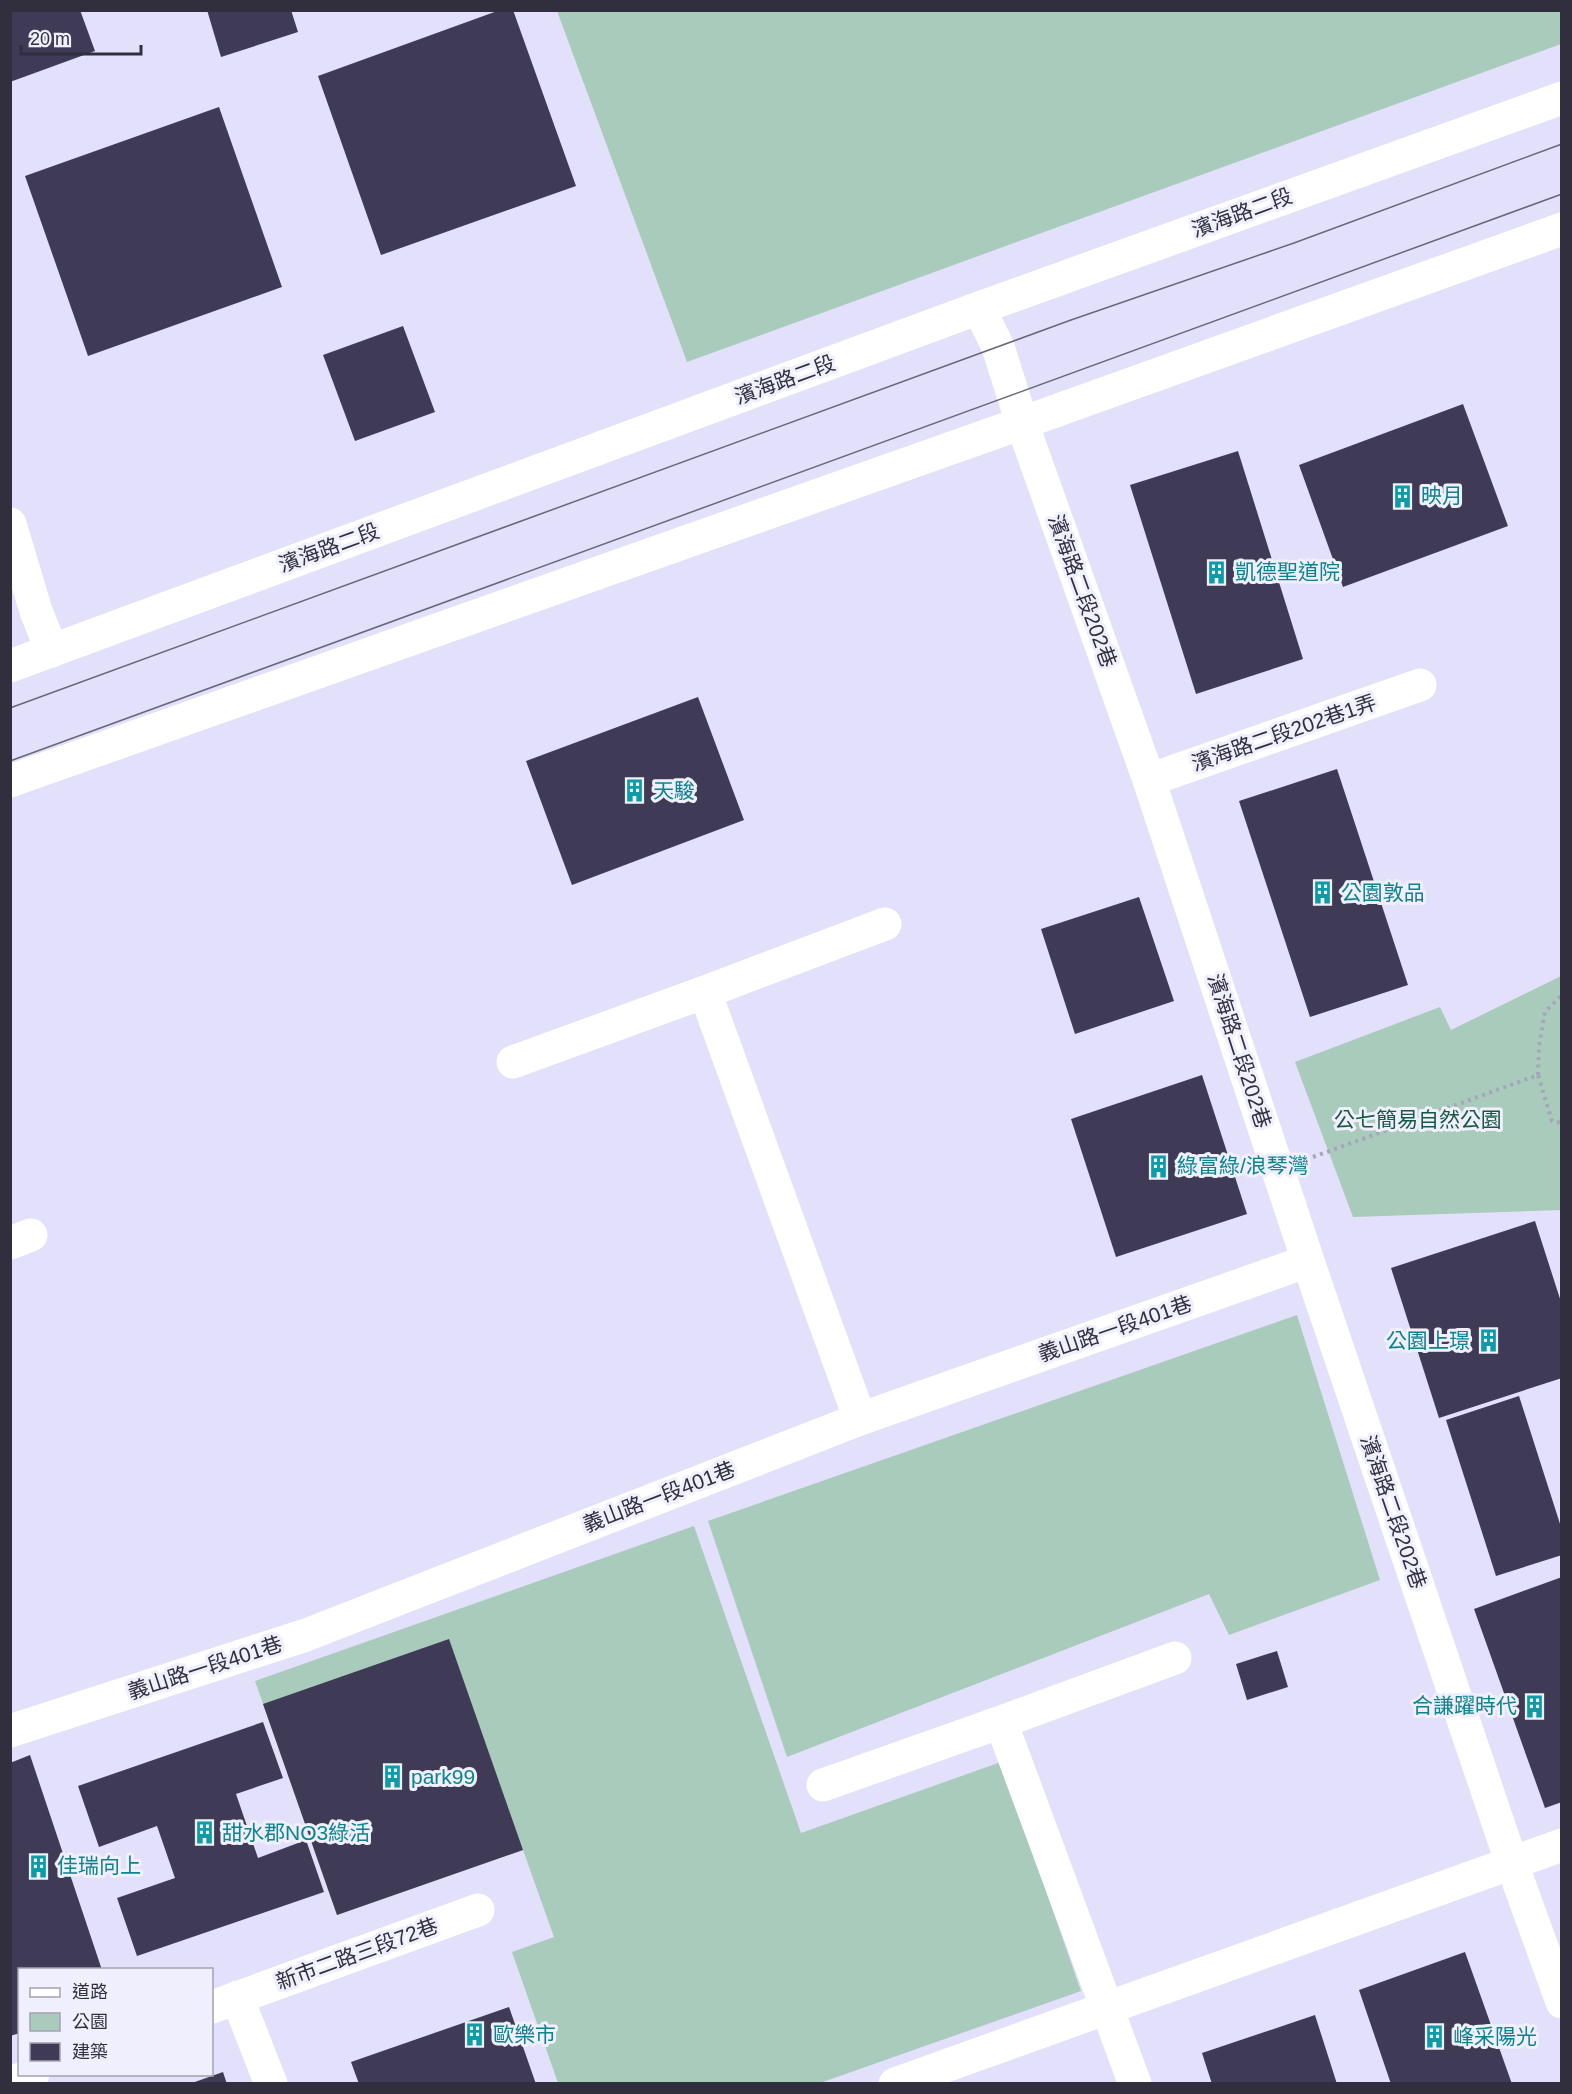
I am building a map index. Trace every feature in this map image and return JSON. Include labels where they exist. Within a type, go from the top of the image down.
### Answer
[{"type":"street","name":"濱海路二段","points":[[10,666],[979,308],[1562,98]]},
{"type":"street","points":[[10,781],[1022,423],[1562,229]]},
{"type":"street","name":"濱海路二段202巷","points":[[979,308],[998,347],[1022,423],[1149,780],[1308,1261],[1512,1864],[1562,2002]]},
{"type":"street","points":[[10,524],[36,611],[52,651]]},
{"type":"street","name":"濱海路二段202巷1弄","points":[[1149,780],[1420,685]]},
{"type":"street","points":[[513,1062],[885,924]]},
{"type":"street","points":[[705,992],[860,1419]]},
{"type":"street","name":"義山路一段401巷","points":[[10,1731],[306,1635],[860,1419],[1308,1261]]},
{"type":"street","points":[[823,1785],[1175,1658]]},
{"type":"street","points":[[1001,1722],[1135,2084]]},
{"type":"street","points":[[895,2084],[1107,2006],[1562,1845]]},
{"type":"street","name":"新市二路三段72巷","points":[[271,2084],[224,2002],[478,1910]]},
{"type":"street","points":[[10,2083],[28,2076]]},
{"type":"path","points":[[1562,995],[1545,1012],[1539,1046],[1538,1074],[1552,1121],[1562,1122]]},
{"type":"path","points":[[1311,1158],[1538,1074]]},
{"type":"green space","points":[[1561,10],[1561,44],[687,362],[557,11]]},
{"type":"green space","name":"公七簡易自然公園","points":[[1561,976],[1561,1210],[1353,1217],[1295,1062],[1440,1007],[1451,1030]]},
{"type":"green space","points":[[1297,1315],[1380,1580],[1229,1635],[1209,1594],[787,1757],[708,1521]]},
{"type":"green space","points":[[694,1526],[801,1833],[1001,1762],[1081,1991],[820,2083],[558,2083],[512,1952],[554,1937],[523,1850],[337,1915],[255,1681]]},
{"type":"building","points":[[10,10],[80,10],[95,51],[10,82]]},
{"type":"building","points":[[207,10],[291,10],[298,32],[221,57]]},
{"type":"building","points":[[500,10],[513,10],[576,186],[381,255],[318,76]]},
{"type":"building","points":[[219,107],[282,287],[88,356],[25,176]]},
{"type":"building","points":[[403,326],[435,412],[355,441],[323,355]]},
{"type":"building","name":"映月","points":[[1463,404],[1508,526],[1343,587],[1299,465]]},
{"type":"building","name":"凱德聖道院","points":[[1238,451],[1303,659],[1196,694],[1130,485]]},
{"type":"building","name":"天駿","points":[[698,697],[744,820],[572,885],[526,761]]},
{"type":"building","name":"公園敦品","points":[[1337,769],[1408,985],[1310,1017],[1239,801]]},
{"type":"building","points":[[1139,897],[1174,1001],[1075,1034],[1041,929]]},
{"type":"building","name":"綠富綠/浪琴灣","points":[[1202,1075],[1247,1214],[1116,1257],[1071,1119]]},
{"type":"building","name":"公園上璟","points":[[1535,1221],[1562,1305],[1562,1378],[1439,1418],[1391,1268]]},
{"type":"building","name":"公園上璟","points":[[1519,1396],[1562,1530],[1562,1555],[1496,1576],[1446,1420]]},
{"type":"building","name":"合謙躍時代","points":[[1562,1577],[1562,1802],[1545,1808],[1474,1609]]},
{"type":"building","name":"park99","points":[[449,1639],[523,1850],[337,1915],[263,1704]]},
{"type":"building","points":[[1277,1651],[1288,1687],[1247,1700],[1236,1664]]},
{"type":"building","name":"甜水郡NO3綠活","points":[[263,1722],[283,1778],[236,1794],[258,1858],[306,1840],[324,1892],[137,1956],[117,1898],[175,1878],[157,1826],[99,1847],[78,1786]]},
{"type":"building","name":"佳瑞向上","points":[[30,1755],[101,1968],[18,1968],[18,2034],[10,2036],[10,1763]]},
{"type":"building","name":"峰采陽光","points":[[1465,1952],[1512,2084],[1391,2084],[1359,1990]]},
{"type":"building","name":"歐樂市","points":[[509,2007],[536,2084],[359,2084],[351,2062]]},
{"type":"building","points":[[1315,2015],[1337,2084],[1212,2084],[1202,2053]]},
{"type":"building","points":[[223,2072],[227,2084],[192,2084],[192,2083]]},
{"type":"tram line","points":[[10,708],[1071,320],[1294,243],[1562,144]]},
{"type":"tram line","points":[[10,761],[1562,194]]},
{"type":"place","name":"映月","points":[[1403,496]]},
{"type":"place","name":"凱德聖道院","points":[[1217,572]]},
{"type":"place","name":"天駿","points":[[635,791]]},
{"type":"place","name":"公園敦品","points":[[1323,893]]},
{"type":"place","name":"綠富綠/浪琴灣","points":[[1159,1166]]},
{"type":"place","name":"公園上璟","points":[[1488,1341]]},
{"type":"place","name":"合謙躍時代","points":[[1535,1706]]},
{"type":"place","name":"park99","points":[[393,1777]]},
{"type":"place","name":"甜水郡NO3綠活","points":[[204,1833]]},
{"type":"place","name":"佳瑞向上","points":[[39,1866]]},
{"type":"place","name":"歐樂市","points":[[475,2035]]},
{"type":"place","name":"峰采陽光","points":[[1435,2037]]}]
